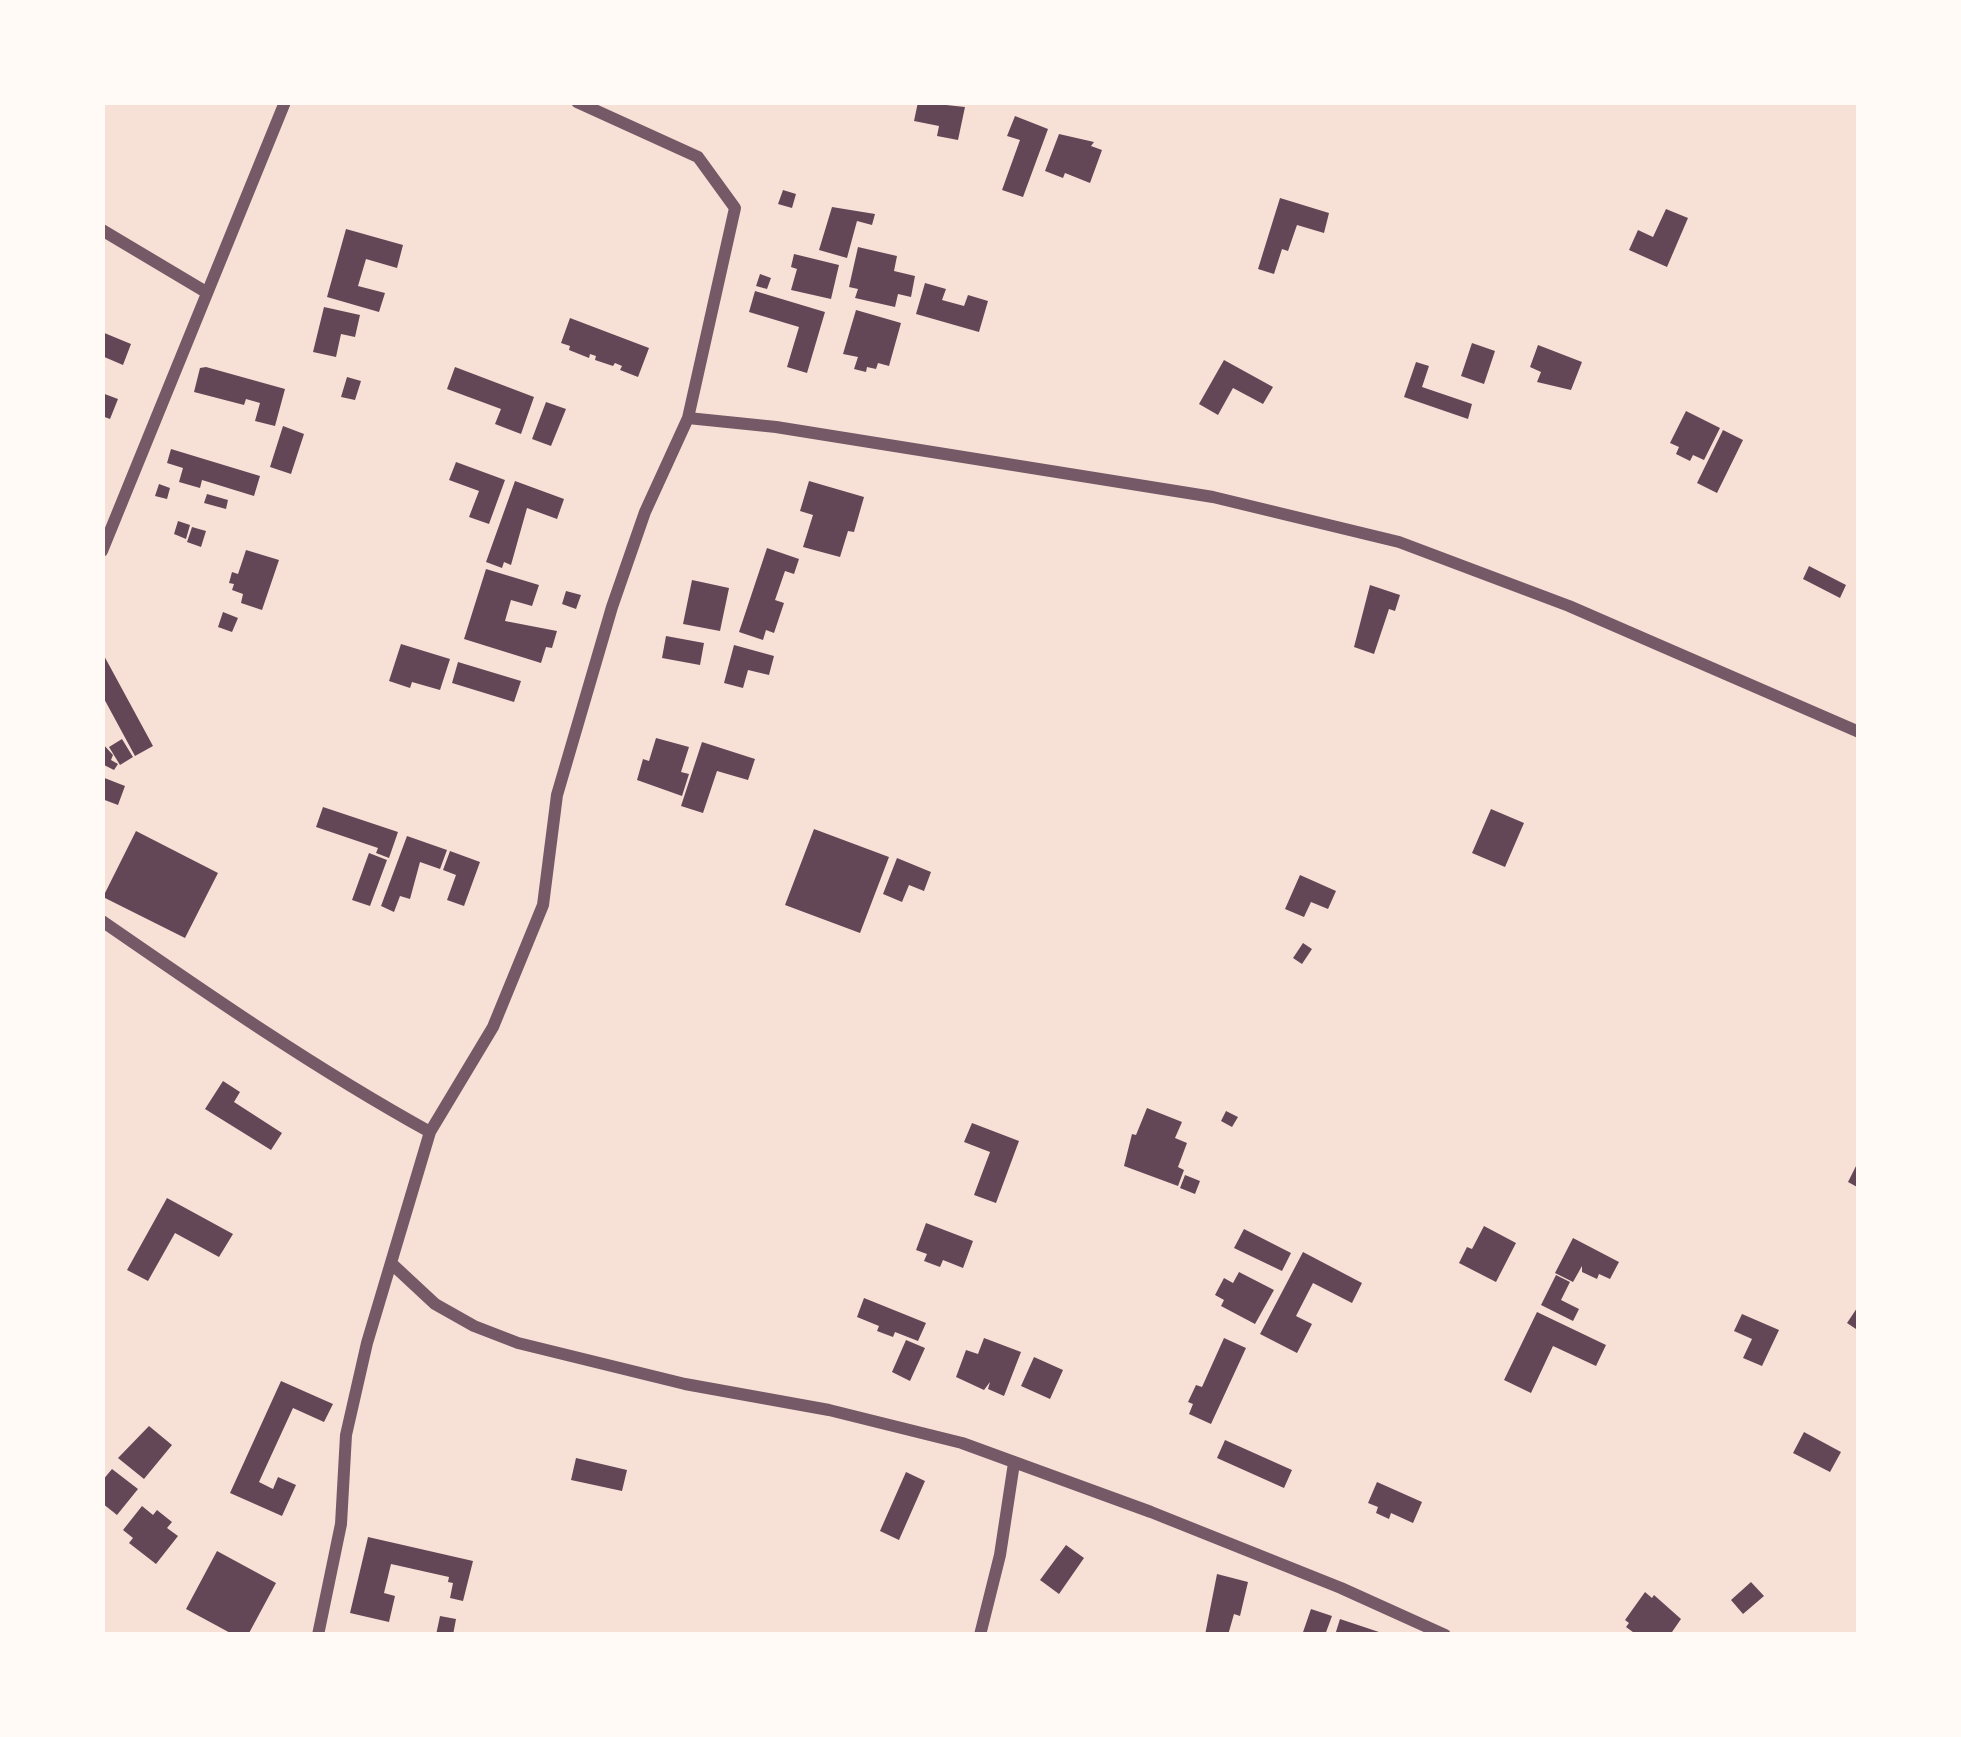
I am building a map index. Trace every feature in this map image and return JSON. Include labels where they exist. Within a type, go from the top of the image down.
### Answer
[{"type":"street","points":[[102,551],[285,102]]},
{"type":"street","points":[[318,1635],[341,1524],[346,1436],[367,1343],[430,1132],[493,1027],[543,905],[557,796],[605,628],[645,512],[688,418],[735,208],[698,157],[577,102]]},
{"type":"street","points":[[102,230],[206,292]]},
{"type":"street","points":[[688,418],[776,427],[1213,496],[1400,542],[1569,606],[1859,732]]},
{"type":"street","points":[[102,921],[366,1097],[430,1132]]},
{"type":"street","points":[[392,1264],[435,1304],[518,1343],[962,1443],[1151,1512],[1445,1635]]},
{"type":"street","points":[[980,1635],[1000,1556],[1014,1463]]},
{"type":"building","points":[[918,102],[965,107],[958,140],[937,136],[939,126],[914,121]]},
{"type":"building","points":[[1015,116],[1048,129],[1023,197],[1002,190],[1020,140],[1007,136]]},
{"type":"building","points":[[1059,134],[1094,142],[1091,146],[1102,150],[1090,183],[1045,171]]},
{"type":"building","points":[[783,190],[796,194],[792,208],[778,204]]},
{"type":"building","points":[[1280,198],[1329,213],[1324,233],[1297,225],[1274,274],[1258,269]]},
{"type":"building","points":[[832,207],[875,214],[872,225],[857,221],[847,258],[819,250]]},
{"type":"building","points":[[1666,209],[1688,218],[1667,267],[1629,250],[1638,230],[1653,237]]},
{"type":"building","points":[[346,229],[403,245],[397,268],[366,259],[358,286],[385,293],[379,312],[327,297]]},
{"type":"building","points":[[858,247],[897,256],[894,271],[915,276],[911,297],[898,294],[895,307],[855,298],[858,289],[849,287]]},
{"type":"building","points":[[794,254],[839,265],[831,299],[791,290],[797,269],[791,267]]},
{"type":"building","points":[[760,274],[771,278],[767,289],[756,286]]},
{"type":"building","points":[[925,283],[946,289],[942,300],[964,306],[968,295],[988,301],[979,332],[916,314]]},
{"type":"building","points":[[755,291],[825,312],[807,373],[787,367],[799,327],[749,312]]},
{"type":"building","points":[[324,307],[360,315],[355,337],[341,334],[336,357],[313,352]]},
{"type":"building","points":[[856,310],[901,323],[889,366],[878,363],[866,372],[854,369],[858,357],[843,354]]},
{"type":"building","points":[[570,318],[649,348],[638,377],[615,363],[569,350],[570,346],[561,343]]},
{"type":"building","points":[[102,332],[131,344],[123,365],[102,356]]},
{"type":"building","points":[[1472,343],[1495,351],[1484,384],[1461,376]]},
{"type":"building","points":[[1538,345],[1582,362],[1571,390],[1537,382],[1541,372],[1530,367]]},
{"type":"building","points":[[1224,360],[1273,387],[1263,404],[1233,388],[1218,415],[1199,404]]},
{"type":"building","points":[[1416,362],[1429,366],[1422,387],[1472,404],[1468,419],[1404,397]]},
{"type":"building","points":[[455,367],[534,397],[521,434],[495,424],[501,409],[447,389]]},
{"type":"building","points":[[200,368],[285,389],[275,426],[255,421],[260,403],[246,399],[244,405],[194,392]]},
{"type":"building","points":[[347,377],[361,381],[355,400],[341,397]]},
{"type":"building","points":[[102,393],[118,399],[110,419],[102,416]]},
{"type":"building","points":[[546,402],[566,409],[551,446],[532,439]]},
{"type":"building","points":[[1686,411],[1720,428],[1704,460],[1693,455],[1690,461],[1676,454],[1679,447],[1670,443]]},
{"type":"building","points":[[283,426],[304,434],[291,474],[270,467]]},
{"type":"building","points":[[1723,430],[1743,440],[1717,493],[1697,483]]},
{"type":"building","points":[[171,449],[260,476],[254,496],[202,480],[200,488],[179,482],[183,468],[167,463]]},
{"type":"building","points":[[456,462],[505,480],[489,524],[469,517],[479,491],[449,480]]},
{"type":"building","points":[[515,481],[564,499],[557,519],[527,508],[511,565],[504,562],[502,568],[486,562]]},
{"type":"building","points":[[809,481],[864,497],[854,532],[848,531],[840,557],[803,547],[813,515],[800,511]]},
{"type":"building","points":[[159,484],[170,488],[167,499],[155,496]]},
{"type":"building","points":[[207,494],[228,500],[226,509],[204,503]]},
{"type":"building","points":[[178,521],[190,525],[186,539],[174,534]]},
{"type":"building","points":[[192,527],[206,531],[201,547],[187,542]]},
{"type":"building","points":[[767,548],[799,559],[794,574],[785,571],[775,600],[784,603],[774,633],[766,630],[763,640],[739,632]]},
{"type":"building","points":[[246,550],[279,560],[262,610],[241,603],[243,594],[232,590],[234,584],[229,583],[232,572],[238,574]]},
{"type":"building","points":[[1809,566],[1846,585],[1840,598],[1803,579]]},
{"type":"building","points":[[486,569],[539,585],[532,606],[511,600],[505,621],[557,631],[541,663],[464,639]]},
{"type":"building","points":[[692,580],[729,588],[720,631],[683,624]]},
{"type":"building","points":[[1370,585],[1400,595],[1395,611],[1389,609],[1374,654],[1354,647]]},
{"type":"building","points":[[566,591],[581,595],[576,609],[562,604]]},
{"type":"building","points":[[223,612],[238,618],[232,632],[218,627]]},
{"type":"building","points":[[666,636],[704,643],[700,665],[662,658]]},
{"type":"building","points":[[401,644],[450,659],[440,690],[389,681]]},
{"type":"building","points":[[734,645],[774,656],[769,675],[748,670],[743,688],[724,683]]},
{"type":"building","points":[[102,652],[153,746],[135,756],[102,695]]},
{"type":"building","points":[[458,662],[521,681],[514,702],[452,683]]},
{"type":"building","points":[[656,738],[689,747],[681,772],[689,774],[682,796],[637,780]]},
{"type":"building","points":[[122,739],[133,757],[120,765],[109,747]]},
{"type":"building","points":[[702,742],[755,759],[748,780],[717,771],[703,813],[681,806]]},
{"type":"building","points":[[102,743],[118,764],[114,770],[102,764]]},
{"type":"building","points":[[102,777],[125,786],[118,805],[102,799]]},
{"type":"building","points":[[323,807],[398,832],[389,858],[376,853],[378,848],[316,827]]},
{"type":"building","points":[[1491,809],[1524,823],[1505,867],[1472,853]]},
{"type":"building","points":[[814,829],[889,857],[860,933],[785,905]]},
{"type":"building","points":[[136,831],[218,873],[185,938],[103,897]]},
{"type":"building","points":[[407,836],[447,850],[440,869],[420,862],[410,899],[400,896],[394,912],[381,906]]},
{"type":"building","points":[[450,851],[480,862],[464,906],[447,900],[456,875],[443,870]]},
{"type":"building","points":[[369,853],[387,860],[370,906],[352,900]]},
{"type":"building","points":[[897,858],[931,872],[924,891],[909,885],[902,902],[883,894]]},
{"type":"building","points":[[1300,875],[1336,891],[1328,909],[1311,902],[1304,917],[1285,909]]},
{"type":"building","points":[[1303,943],[1312,949],[1302,964],[1293,958]]},
{"type":"building","points":[[223,1081],[240,1092],[234,1102],[282,1133],[271,1150],[205,1109]]},
{"type":"building","points":[[1147,1108],[1182,1122],[1175,1138],[1187,1143],[1178,1167],[1184,1170],[1178,1186],[1124,1166],[1132,1134],[1136,1135]]},
{"type":"building","points":[[1226,1111],[1238,1117],[1232,1127],[1221,1121]]},
{"type":"building","points":[[972,1123],[1019,1141],[996,1203],[974,1195],[990,1152],[964,1142]]},
{"type":"building","points":[[1859,1160],[1859,1188],[1848,1182]]},
{"type":"building","points":[[1185,1175],[1200,1181],[1195,1194],[1180,1188]]},
{"type":"building","points":[[167,1198],[233,1234],[219,1257],[175,1233],[148,1281],[127,1270]]},
{"type":"building","points":[[926,1223],[973,1241],[963,1268],[943,1260],[940,1267],[924,1261],[927,1254],[916,1250]]},
{"type":"building","points":[[1484,1226],[1516,1243],[1496,1282],[1459,1263]]},
{"type":"building","points":[[1244,1229],[1291,1253],[1282,1271],[1234,1248]]},
{"type":"building","points":[[1573,1238],[1619,1262],[1610,1279],[1599,1274],[1597,1279],[1582,1272],[1582,1266],[1573,1282],[1555,1273]]},
{"type":"building","points":[[1303,1252],[1362,1283],[1352,1303],[1313,1283],[1296,1316],[1312,1324],[1297,1353],[1260,1334]]},
{"type":"building","points":[[1239,1272],[1274,1290],[1255,1324],[1221,1306],[1224,1300],[1215,1295],[1224,1278],[1233,1283]]},
{"type":"building","points":[[1556,1275],[1570,1282],[1561,1300],[1579,1309],[1573,1321],[1541,1305]]},
{"type":"building","points":[[864,1298],[926,1323],[918,1341],[877,1331],[879,1326],[857,1317]]},
{"type":"building","points":[[1859,1305],[1859,1331],[1847,1323]]},
{"type":"building","points":[[1537,1312],[1606,1345],[1596,1366],[1553,1346],[1531,1393],[1504,1380]]},
{"type":"building","points":[[1742,1314],[1779,1330],[1762,1366],[1743,1358],[1752,1339],[1734,1331]]},
{"type":"building","points":[[984,1338],[1021,1352],[1004,1396],[988,1389],[990,1382],[984,1390],[956,1377],[966,1350],[978,1354]]},
{"type":"building","points":[[1224,1338],[1246,1348],[1211,1424],[1189,1414],[1193,1404],[1188,1402],[1196,1385],[1202,1387]]},
{"type":"building","points":[[906,1340],[925,1348],[910,1381],[892,1372]]},
{"type":"building","points":[[1034,1357],[1063,1370],[1050,1399],[1021,1386]]},
{"type":"building","points":[[281,1381],[333,1404],[324,1422],[293,1408],[259,1482],[273,1489],[278,1477],[296,1485],[282,1516],[230,1493]]},
{"type":"building","points":[[149,1426],[172,1445],[144,1479],[118,1458]]},
{"type":"building","points":[[1804,1432],[1841,1452],[1830,1472],[1793,1453]]},
{"type":"building","points":[[1225,1440],[1292,1470],[1284,1488],[1217,1458]]},
{"type":"building","points":[[576,1458],[627,1470],[622,1491],[571,1480]]},
{"type":"building","points":[[112,1469],[138,1489],[117,1515],[102,1503],[102,1481]]},
{"type":"building","points":[[906,1472],[925,1481],[899,1540],[880,1531]]},
{"type":"building","points":[[1377,1482],[1422,1502],[1413,1523],[1391,1513],[1389,1519],[1376,1513],[1378,1507],[1368,1503]]},
{"type":"building","points":[[142,1506],[172,1522],[167,1528],[178,1536],[156,1564],[129,1543],[133,1538],[123,1530]]},
{"type":"building","points":[[368,1537],[473,1561],[463,1601],[450,1598],[453,1583],[448,1582],[449,1577],[391,1564],[384,1593],[395,1596],[389,1622],[350,1613]]},
{"type":"building","points":[[1066,1545],[1084,1558],[1059,1594],[1040,1580]]},
{"type":"building","points":[[217,1551],[276,1583],[248,1635],[234,1635],[186,1609]]},
{"type":"building","points":[[1217,1574],[1248,1582],[1240,1616],[1234,1614],[1228,1635],[1205,1635]]},
{"type":"building","points":[[1751,1582],[1764,1596],[1743,1614],[1731,1600]]},
{"type":"building","points":[[1645,1592],[1681,1619],[1672,1632],[1677,1635],[1637,1635],[1626,1627],[1625,1620]]},
{"type":"building","points":[[1311,1609],[1332,1616],[1325,1635],[1302,1635]]},
{"type":"building","points":[[440,1616],[456,1619],[453,1635],[436,1635]]},
{"type":"building","points":[[1340,1619],[1385,1634],[1385,1635],[1335,1635]]}]
